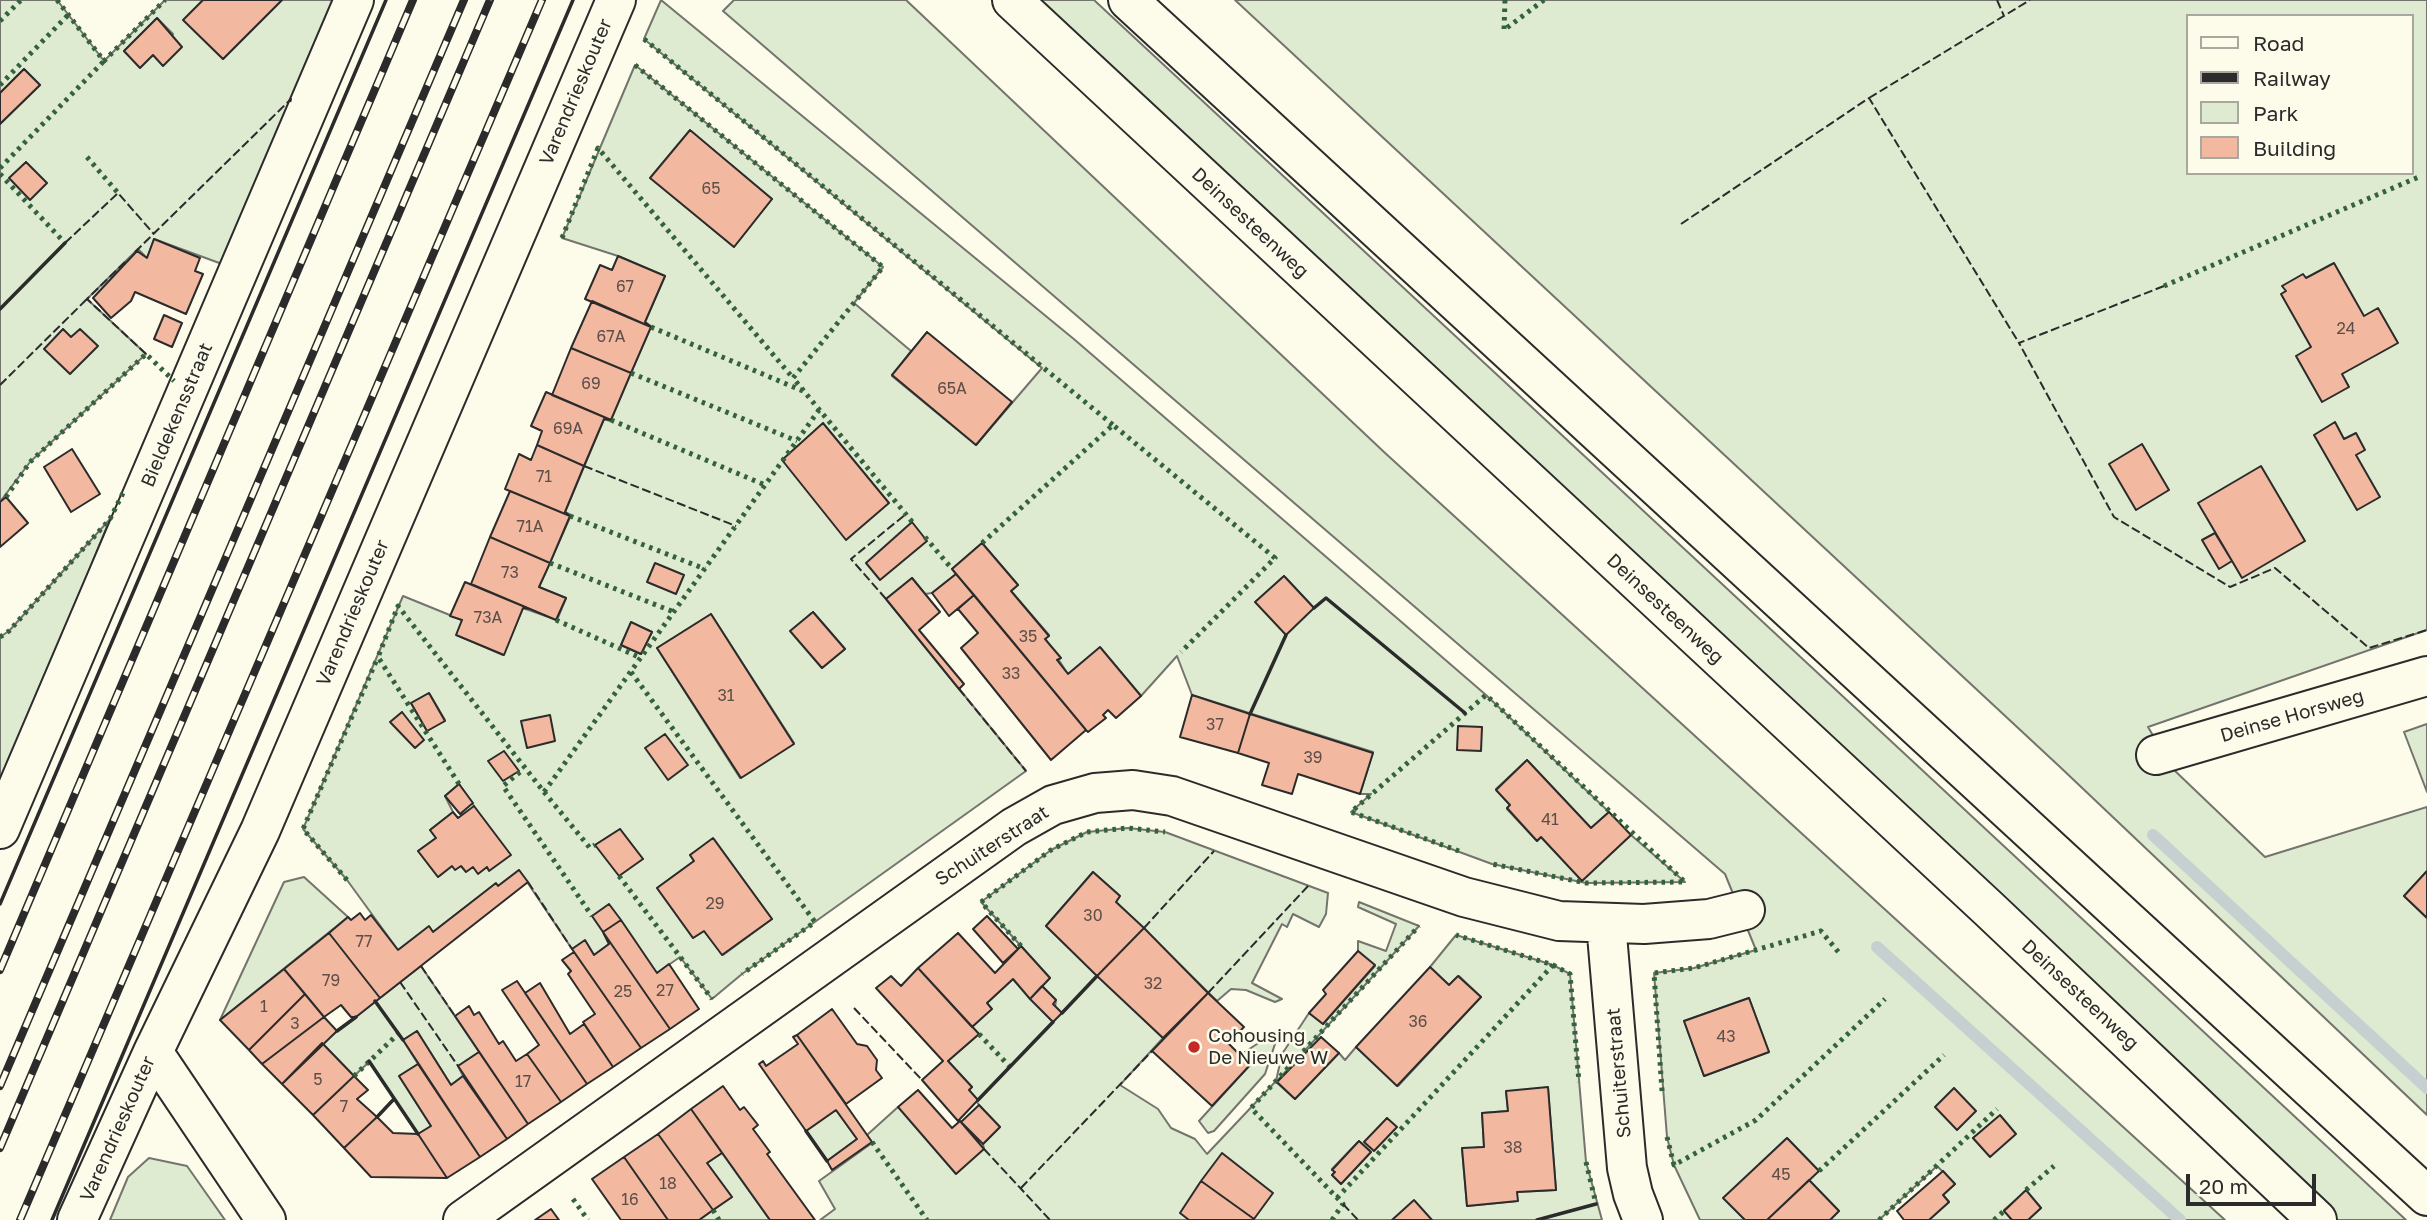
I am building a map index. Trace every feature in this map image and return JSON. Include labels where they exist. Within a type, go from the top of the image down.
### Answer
[{"type":"main road","name":"Bieldekensstraat","points":[[0,829],[354,0]]},
{"type":"main road","name":"Varendrieskouter","points":[[77,1220],[153,1052],[260,831],[616,0]]},
{"type":"main road","name":"Deinsesteenweg","points":[[1012,0],[2000,919],[2317,1220]]},
{"type":"main road","points":[[1128,0],[2427,1196]]},
{"type":"main road","name":"Deinse Horsweg","points":[[2156,755],[2427,676]]},
{"type":"main road","name":"Schuiterstraat","points":[[463,1220],[1014,827],[1053,805],[1095,793],[1133,790],[1172,796],[1464,897],[1559,921],[1644,924],[1709,919],[1745,910]]},
{"type":"main road","name":"Schuiterstraat","points":[[1606,923],[1627,1168],[1643,1220]]},
{"type":"main road","points":[[153,1052],[266,1220]]},
{"type":"green space","points":[[0,0],[57,0],[104,61],[165,0],[203,0],[184,20],[223,59],[282,0],[334,0],[222,264],[154,239],[147,258],[138,249],[87,299],[146,354],[30,462],[0,502],[0,124],[40,85],[24,69],[0,93]],"holes":[[[157,18],[173,34],[163,65],[153,55],[140,67],[124,51]]]},
{"type":"green space","points":[[661,0],[1075,340],[1486,695],[1609,812],[1591,828],[1527,760],[1496,789],[1510,805],[1507,809],[1537,841],[1541,837],[1582,880],[1631,835],[1685,882],[1586,883],[1492,864],[1351,812],[1371,794],[1360,794],[1373,752],[1192,695],[1177,656],[1141,696],[1100,648],[1068,674],[1045,639],[1049,635],[1011,591],[1018,585],[982,543],[952,569],[956,574],[932,593],[925,594],[912,578],[886,599],[1026,771],[742,974],[712,999],[680,957],[657,973],[603,932],[609,944],[594,955],[585,941],[572,949],[519,870],[498,886],[495,884],[433,932],[429,927],[398,950],[347,880],[303,829],[403,596],[462,620],[457,635],[503,655],[523,608],[557,620],[566,598],[539,587],[571,515],[565,512],[604,419],[610,421],[651,326],[645,322],[665,276],[618,256],[562,238],[635,65],[883,267],[854,303],[911,351],[892,376],[976,445],[1042,368],[644,39]],"holes":[[[730,164],[772,199],[734,247],[651,178]],[[1284,576],[1314,608],[1256,602]],[[813,612],[845,649],[822,668],[791,631]],[[711,614],[794,743],[740,778],[657,648]],[[631,623],[652,632],[641,654],[621,645]],[[429,693],[445,720],[427,731],[411,703]],[[459,784],[474,806],[452,866],[438,877],[418,851],[436,838],[430,830],[453,812],[445,796]],[[620,829],[643,859],[595,845]],[[714,839],[772,919],[723,955],[704,931],[693,938],[657,888],[694,861],[690,855]]]},
{"type":"green space","points":[[734,0],[906,0],[1384,452],[2225,1220],[2028,1220],[2041,1208],[2026,1191],[2004,1210],[2012,1220],[1929,1220],[1949,1202],[1943,1195],[1955,1184],[1937,1166],[1879,1220],[1830,1220],[1839,1211],[1809,1180],[1818,1170],[1787,1138],[1724,1198],[1745,1220],[1700,1220],[1674,1165],[1667,1137],[1654,973],[1694,968],[1756,950],[1725,874],[723,11]],"holes":[[[1749,998],[1769,1052],[1704,1076],[1684,1021]],[[2000,1116],[2015,1134],[1990,1156],[1973,1138]]]},
{"type":"green space","points":[[1036,0],[1094,0],[2406,1220],[2332,1220]]},
{"type":"green space","points":[[1235,0],[2427,0],[2427,630],[2148,727],[2173,769],[2265,857],[2427,807],[2427,871],[2404,896],[2427,918],[2427,1115],[2059,766]]},
{"type":"green space","points":[[110,519],[7,773],[0,777],[0,637],[9,631]]},
{"type":"green space","points":[[2427,724],[2427,792],[2404,732]]},
{"type":"green space","points":[[1128,828],[1165,832],[1328,893],[1326,914],[1319,927],[1293,914],[1287,927],[1282,924],[1252,983],[1282,999],[1275,1002],[1246,990],[1231,989],[1217,1001],[1116,902],[1120,896],[1093,872],[1046,926],[1163,1038],[1120,1085],[1158,1109],[1171,1128],[1195,1139],[1207,1154],[1276,1081],[1282,1054],[1309,1013],[1323,1024],[1375,966],[1358,951],[1358,941],[1386,951],[1396,924],[1358,907],[1359,902],[1419,926],[1276,1082],[1295,1099],[1339,1053],[1345,1060],[1356,1047],[1398,1086],[1481,997],[1459,976],[1449,985],[1430,967],[1456,935],[1553,965],[1570,974],[1586,1162],[1602,1220],[820,1220],[835,1209],[819,1181],[872,1143],[867,1135],[898,1107],[984,1149],[983,1144],[1000,1127],[979,1105],[969,1090],[972,1087],[948,1061],[979,1034],[972,1027],[991,1009],[987,1003],[1013,979],[1053,1022],[1056,1000],[1042,986],[1050,978],[981,902],[1051,850],[1087,832]],"holes":[[[1548,1088],[1556,1190],[1517,1192],[1517,1201],[1467,1206],[1462,1149],[1484,1147],[1482,1113],[1508,1111],[1506,1092]],[[1359,1141],[1371,1152],[1341,1184],[1332,1175],[1335,1172],[1332,1169]]]},
{"type":"green space","points":[[304,877],[348,917],[220,1020],[284,882]]},
{"type":"green space","points":[[421,966],[479,1052],[458,1066],[463,1076],[451,1085],[417,1031],[403,1040],[418,1064],[399,1076],[431,1126],[418,1134],[369,1062],[354,1076],[322,1043]]},
{"type":"green space","points":[[1274,1033],[1278,1035],[1265,1074],[1214,1131],[1208,1133],[1199,1121],[1250,1065],[1240,1055]]},
{"type":"green space","points":[[836,1110],[857,1139],[827,1161],[806,1131]]},
{"type":"green space","points":[[722,1153],[770,1220],[699,1220],[732,1197],[707,1163]]},
{"type":"green space","points":[[149,1158],[187,1166],[225,1220],[110,1220],[128,1177]]},
{"type":"building","points":[[203,0],[282,0],[223,59],[183,20]]},
{"type":"building","points":[[157,18],[182,47],[163,66],[153,55],[140,68],[124,51]]},
{"type":"building","points":[[24,69],[40,85],[0,124],[0,93]]},
{"type":"building","points":[[690,130],[772,199],[734,247],[650,178]]},
{"type":"building","points":[[26,162],[47,183],[30,200],[9,178]]},
{"type":"building","points":[[154,239],[200,258],[195,271],[203,274],[186,314],[135,292],[131,301],[111,318],[93,298],[137,251],[147,258]]},
{"type":"building","points":[[618,256],[665,276],[645,322],[651,327],[585,299],[600,265],[612,270]]},
{"type":"building","points":[[2334,263],[2364,316],[2378,308],[2398,343],[2342,374],[2349,387],[2322,402],[2296,356],[2311,347],[2281,294],[2286,291],[2282,286],[2303,274],[2306,278]]},
{"type":"building","points":[[592,301],[651,327],[631,373],[571,348]]},
{"type":"building","points":[[164,315],[182,323],[172,347],[154,339]]},
{"type":"building","points":[[63,329],[71,337],[80,329],[98,346],[70,374],[44,349]]},
{"type":"building","points":[[927,332],[1012,402],[976,445],[892,375]]},
{"type":"building","points":[[571,348],[631,373],[611,420],[552,395]]},
{"type":"building","points":[[546,392],[611,420],[604,419],[584,466],[537,445],[542,431],[531,426]]},
{"type":"building","points":[[2335,422],[2344,439],[2356,433],[2365,450],[2356,455],[2380,497],[2357,510],[2314,435]]},
{"type":"building","points":[[823,423],[889,503],[846,540],[782,460]]},
{"type":"building","points":[[2142,444],[2169,490],[2136,510],[2109,464]]},
{"type":"building","points":[[537,445],[584,466],[565,512],[570,516],[505,489],[519,454],[531,460]]},
{"type":"building","points":[[72,449],[100,494],[71,512],[44,467]]},
{"type":"building","points":[[2261,466],[2305,541],[2242,578],[2198,503]]},
{"type":"building","points":[[510,491],[570,516],[550,563],[490,537]]},
{"type":"building","points":[[6,497],[28,523],[0,547],[0,502]]},
{"type":"building","points":[[912,522],[927,541],[880,580],[866,563]]},
{"type":"building","points":[[2215,533],[2232,561],[2219,569],[2202,540]]},
{"type":"building","points":[[490,537],[550,563],[539,587],[566,598],[556,620],[471,584]]},
{"type":"building","points":[[982,543],[1018,585],[1011,591],[1049,636],[1045,639],[1061,658],[1057,660],[1068,674],[1100,647],[1141,696],[1116,718],[1108,710],[1103,715],[1106,718],[1088,732],[952,569]]},
{"type":"building","points":[[655,563],[684,575],[676,594],[647,582]]},
{"type":"building","points":[[956,574],[974,595],[949,616],[932,593]]},
{"type":"building","points":[[1284,576],[1314,608],[1286,635],[1255,602]]},
{"type":"building","points":[[912,578],[940,612],[919,630],[964,684],[959,689],[886,599]]},
{"type":"building","points":[[465,582],[530,609],[523,608],[504,655],[456,635],[462,620],[450,616]]},
{"type":"building","points":[[974,595],[1086,730],[1051,760],[961,648],[978,633],[958,609]]},
{"type":"building","points":[[813,612],[845,649],[822,668],[790,631]]},
{"type":"building","points":[[711,614],[794,744],[741,778],[657,648]]},
{"type":"building","points":[[631,622],[652,632],[641,654],[621,645]]},
{"type":"building","points":[[429,693],[445,721],[427,731],[411,703]]},
{"type":"building","points":[[1192,695],[1250,714],[1238,753],[1180,737]]},
{"type":"building","points":[[402,712],[424,740],[415,748],[390,722]]},
{"type":"building","points":[[1250,714],[1373,753],[1360,794],[1298,774],[1292,794],[1262,785],[1269,763],[1238,753]]},
{"type":"building","points":[[550,715],[555,741],[527,748],[521,721]]},
{"type":"building","points":[[1458,726],[1482,727],[1481,751],[1457,750]]},
{"type":"building","points":[[665,734],[688,765],[668,780],[645,748]]},
{"type":"building","points":[[504,751],[519,771],[503,781],[488,761]]},
{"type":"building","points":[[1527,760],[1591,828],[1609,812],[1631,835],[1582,881],[1541,837],[1537,841],[1507,808],[1510,805],[1496,790]]},
{"type":"building","points":[[459,784],[473,803],[460,814],[445,796]]},
{"type":"building","points":[[474,806],[511,855],[489,871],[487,867],[478,874],[473,867],[466,872],[461,866],[455,870],[452,866],[438,877],[418,851],[436,838],[430,830],[453,812],[458,818]]},
{"type":"building","points":[[620,829],[643,859],[619,876],[595,845]]},
{"type":"building","points":[[713,838],[772,919],[722,955],[704,931],[693,938],[657,888],[694,861],[690,855]]},
{"type":"building","points":[[519,870],[528,882],[380,998],[329,933],[348,917],[351,920],[360,913],[365,920],[371,915],[398,950],[429,926],[433,932],[496,883],[498,886]]},
{"type":"building","points":[[2427,871],[2427,918],[2404,896]]},
{"type":"building","points":[[1093,872],[1120,896],[1116,902],[1144,928],[1097,976],[1046,926]]},
{"type":"building","points":[[609,904],[621,920],[603,932],[592,916]]},
{"type":"building","points":[[987,916],[1018,949],[1003,963],[973,929]]},
{"type":"building","points":[[621,920],[657,973],[669,964],[699,1009],[670,1029],[603,932]]},
{"type":"building","points":[[1144,928],[1208,993],[1163,1038],[1097,976]]},
{"type":"building","points":[[603,932],[670,1029],[641,1048],[572,949],[585,940],[594,955],[609,944]]},
{"type":"building","points":[[329,933],[380,998],[356,1017],[351,1017],[341,1005],[324,1017],[284,969]]},
{"type":"building","points":[[958,933],[995,973],[1021,946],[1050,978],[1030,999],[1013,979],[987,1003],[992,1009],[972,1027],[918,968]]},
{"type":"building","points":[[1358,951],[1375,965],[1323,1024],[1309,1013],[1326,994],[1323,990]]},
{"type":"building","points":[[574,952],[641,1048],[613,1067],[583,1022],[595,1014],[568,974],[571,971],[562,960]]},
{"type":"building","points":[[1430,967],[1449,985],[1458,976],[1481,997],[1397,1086],[1356,1047]]},
{"type":"building","points":[[918,968],[979,1034],[948,1061],[972,1087],[969,1090],[978,1100],[958,1121],[922,1080],[943,1061],[876,988],[891,976],[901,986]]},
{"type":"building","points":[[284,969],[305,994],[249,1050],[220,1020]]},
{"type":"building","points":[[517,981],[587,1084],[561,1102],[527,1054],[539,1045],[502,990]]},
{"type":"building","points":[[540,983],[570,1034],[584,1024],[613,1067],[587,1084],[525,993]]},
{"type":"building","points":[[1042,986],[1056,1000],[1053,1004],[1062,1013],[1053,1022],[1030,999]]},
{"type":"building","name":"Cohousing De Nieuwe W","points":[[1208,993],[1244,1027],[1228,1043],[1250,1065],[1212,1106],[1152,1051]]},
{"type":"building","points":[[305,994],[324,1017],[262,1064],[249,1050]]},
{"type":"building","points":[[1749,998],[1769,1052],[1704,1076],[1684,1021]]},
{"type":"building","points":[[469,1006],[474,1015],[479,1012],[499,1044],[503,1041],[516,1061],[527,1054],[561,1102],[528,1124],[455,1016]]},
{"type":"building","points":[[832,1009],[857,1044],[867,1046],[877,1060],[876,1070],[882,1078],[846,1104],[797,1035]]},
{"type":"building","points":[[324,1017],[337,1031],[282,1084],[262,1064]]},
{"type":"building","points":[[417,1031],[451,1085],[463,1076],[507,1139],[480,1157],[403,1040]]},
{"type":"building","points":[[797,1035],[872,1142],[832,1170],[827,1161],[857,1139],[836,1110],[806,1131],[759,1064],[763,1061],[766,1066],[798,1044],[793,1037]]},
{"type":"building","points":[[1321,1037],[1339,1053],[1295,1099],[1277,1082]]},
{"type":"building","points":[[322,1043],[354,1076],[313,1115],[282,1084]]},
{"type":"building","points":[[479,1052],[528,1124],[507,1139],[458,1066]]},
{"type":"building","points":[[418,1064],[480,1157],[447,1178],[418,1134],[431,1126],[399,1076]]},
{"type":"building","points":[[354,1076],[368,1090],[357,1099],[377,1117],[344,1148],[313,1115]]},
{"type":"building","points":[[723,1086],[740,1110],[744,1107],[758,1125],[753,1129],[770,1152],[767,1154],[815,1220],[770,1220],[691,1109]]},
{"type":"building","points":[[1548,1087],[1556,1190],[1517,1192],[1518,1201],[1467,1206],[1462,1148],[1484,1147],[1482,1113],[1508,1111],[1506,1091]]},
{"type":"building","points":[[1954,1088],[1976,1111],[1957,1130],[1935,1107]]},
{"type":"building","points":[[918,1090],[952,1128],[960,1121],[984,1149],[956,1174],[898,1107]]},
{"type":"building","points":[[979,1105],[1000,1127],[983,1144],[961,1122]]},
{"type":"building","points":[[691,1109],[722,1153],[707,1163],[732,1197],[713,1210],[658,1134]]},
{"type":"building","points":[[2000,1115],[2016,1134],[1990,1157],[1973,1138]]},
{"type":"building","points":[[377,1117],[393,1133],[418,1134],[447,1178],[371,1177],[344,1148]]},
{"type":"building","points":[[1387,1118],[1397,1127],[1374,1151],[1364,1142]]},
{"type":"building","points":[[658,1134],[713,1210],[699,1220],[668,1220],[624,1157]]},
{"type":"building","points":[[1787,1138],[1819,1171],[1767,1220],[1745,1220],[1723,1198]]},
{"type":"building","points":[[1359,1141],[1371,1152],[1341,1184],[1332,1175],[1335,1172],[1332,1170]]},
{"type":"building","points":[[1222,1153],[1273,1193],[1254,1219],[1201,1181]]},
{"type":"building","points":[[624,1157],[668,1220],[621,1220],[592,1179]]},
{"type":"building","points":[[1943,1171],[1955,1184],[1943,1195],[1949,1202],[1929,1220],[1904,1220],[1897,1211]]},
{"type":"building","points":[[1809,1180],[1839,1211],[1830,1220],[1767,1220]]},
{"type":"building","points":[[1201,1181],[1254,1219],[1189,1220],[1180,1213]]},
{"type":"building","points":[[2026,1190],[2041,1208],[2028,1220],[2012,1220],[2004,1211]]},
{"type":"building","points":[[1414,1200],[1432,1220],[1392,1220]]},
{"type":"building","points":[[551,1209],[559,1220],[535,1220]]},
{"type":"waterway","points":[[2153,835],[2427,1088]]},
{"type":"waterway","points":[[1877,947],[2180,1220]]},
{"type":"railway","points":[[0,970],[413,0]]},
{"type":"railway","points":[[0,1086],[464,0]]},
{"type":"railway","points":[[0,1148],[490,0]]},
{"type":"railway","points":[[20,1220],[542,0]]},
{"type":"hedge","points":[[0,21],[21,0]]},
{"type":"hedge","points":[[57,0],[104,61],[165,0]]},
{"type":"hedge","points":[[1505,0],[1504,30],[1544,0]]},
{"type":"hedge","points":[[0,85],[68,15]]},
{"type":"hedge","points":[[644,39],[1113,425]]},
{"type":"hedge","points":[[0,168],[104,61]]},
{"type":"hedge","points":[[635,65],[883,267],[793,378],[914,524]]},
{"type":"hedge","points":[[562,238],[598,148],[793,378]]},
{"type":"hedge","points":[[87,157],[118,193]]},
{"type":"hedge","points":[[0,174],[65,243]]},
{"type":"hedge","points":[[2164,286],[2421,176]]},
{"type":"hedge","points":[[651,327],[803,391]]},
{"type":"hedge","points":[[6,497],[30,462],[146,354],[174,381]]},
{"type":"hedge","points":[[631,373],[797,441]]},
{"type":"hedge","points":[[459,784],[378,657],[398,606],[544,792],[819,410]]},
{"type":"hedge","points":[[611,420],[765,485]]},
{"type":"hedge","points":[[982,543],[1113,425],[1275,558],[1181,652]]},
{"type":"hedge","points":[[0,637],[9,631],[110,519],[125,489]]},
{"type":"hedge","points":[[570,516],[705,569]]},
{"type":"hedge","points":[[925,537],[952,569]]},
{"type":"hedge","points":[[550,563],[674,612]]},
{"type":"hedge","points":[[556,620],[641,658]]},
{"type":"hedge","points":[[347,880],[303,829],[378,657]]},
{"type":"hedge","points":[[631,672],[815,922],[742,974]]},
{"type":"hedge","points":[[1459,851],[1351,812],[1486,695],[1685,882],[1586,883],[1492,864]]},
{"type":"hedge","points":[[520,772],[503,786],[592,916]]},
{"type":"hedge","points":[[544,792],[590,848],[595,845]]},
{"type":"hedge","points":[[1021,946],[981,902],[1051,850],[1087,832],[1128,828],[1165,832]]},
{"type":"hedge","points":[[619,876],[712,999]]},
{"type":"hedge","points":[[1332,1220],[1343,1204],[1251,1108],[1419,926]]},
{"type":"hedge","points":[[1662,1091],[1654,973],[1694,968],[1821,931],[1840,954]]},
{"type":"hedge","points":[[1337,1198],[1553,965],[1456,935]]},
{"type":"hedge","points":[[1553,965],[1570,974],[1579,1082]]},
{"type":"hedge","points":[[1667,1137],[1674,1165],[1756,1120],[1885,999]]},
{"type":"hedge","points":[[354,1076],[398,1034]]},
{"type":"hedge","points":[[979,1034],[1010,1067]]},
{"type":"hedge","points":[[1819,1171],[1944,1055]]},
{"type":"hedge","points":[[1879,1220],[1997,1109]]},
{"type":"hedge","points":[[872,1142],[927,1220]]},
{"type":"hedge","points":[[1586,1162],[1596,1204]]},
{"type":"hedge","points":[[2026,1190],[2054,1166]]},
{"type":"hedge","points":[[573,1199],[588,1220]]},
{"type":"hedge","points":[[713,1210],[719,1220]]},
{"type":"hedge","points":[[1994,1220],[2004,1211]]},
{"type":"fence","points":[[1997,0],[2004,16]]},
{"type":"fence","points":[[1869,98],[2030,0]]},
{"type":"fence","points":[[1681,224],[1869,98],[2019,343]]},
{"type":"fence","points":[[135,252],[291,99],[290,103]]},
{"type":"fence","points":[[65,243],[118,193],[153,233]]},
{"type":"fence","points":[[125,262],[87,299],[146,354]]},
{"type":"fence","points":[[2164,286],[2019,343],[2114,517],[2230,587],[2275,568],[2369,648],[2427,630]]},
{"type":"fence","points":[[0,385],[87,299]]},
{"type":"fence","points":[[584,466],[736,526]]},
{"type":"fence","points":[[886,599],[851,559],[906,514]]},
{"type":"fence","points":[[959,689],[1026,771]]},
{"type":"fence","points":[[1144,928],[1214,851]]},
{"type":"fence","points":[[528,882],[572,949]]},
{"type":"fence","points":[[1208,993],[1309,885]]},
{"type":"fence","points":[[421,966],[455,1016]]},
{"type":"fence","points":[[400,982],[458,1066]]},
{"type":"fence","points":[[854,1008],[922,1080]]},
{"type":"fence","points":[[1021,1188],[1152,1051]]},
{"type":"fence","points":[[984,1149],[1050,1220]]},
{"type":"fence","points":[[1343,1204],[1358,1220]]},
{"type":"wall","points":[[0,904],[386,0]]},
{"type":"wall","points":[[52,1220],[573,0]]},
{"type":"wall","points":[[0,309],[65,243]]},
{"type":"wall","points":[[1314,608],[1326,598],[1465,713]]},
{"type":"wall","points":[[1250,714],[1286,635]]},
{"type":"wall","points":[[1062,1013],[1097,976]]},
{"type":"wall","points":[[375,1001],[403,1040]]},
{"type":"wall","points":[[337,1031],[356,1017]]},
{"type":"wall","points":[[978,1100],[1053,1022]]},
{"type":"wall","points":[[369,1061],[418,1134]]},
{"type":"wall","points":[[377,1117],[394,1099]]},
{"type":"wall","points":[[806,1131],[827,1161]]},
{"type":"wall","points":[[1537,1220],[1596,1204]]},
{"type":"place","name":"Cohousing De Nieuwe W","points":[[1194,1047]]}]
